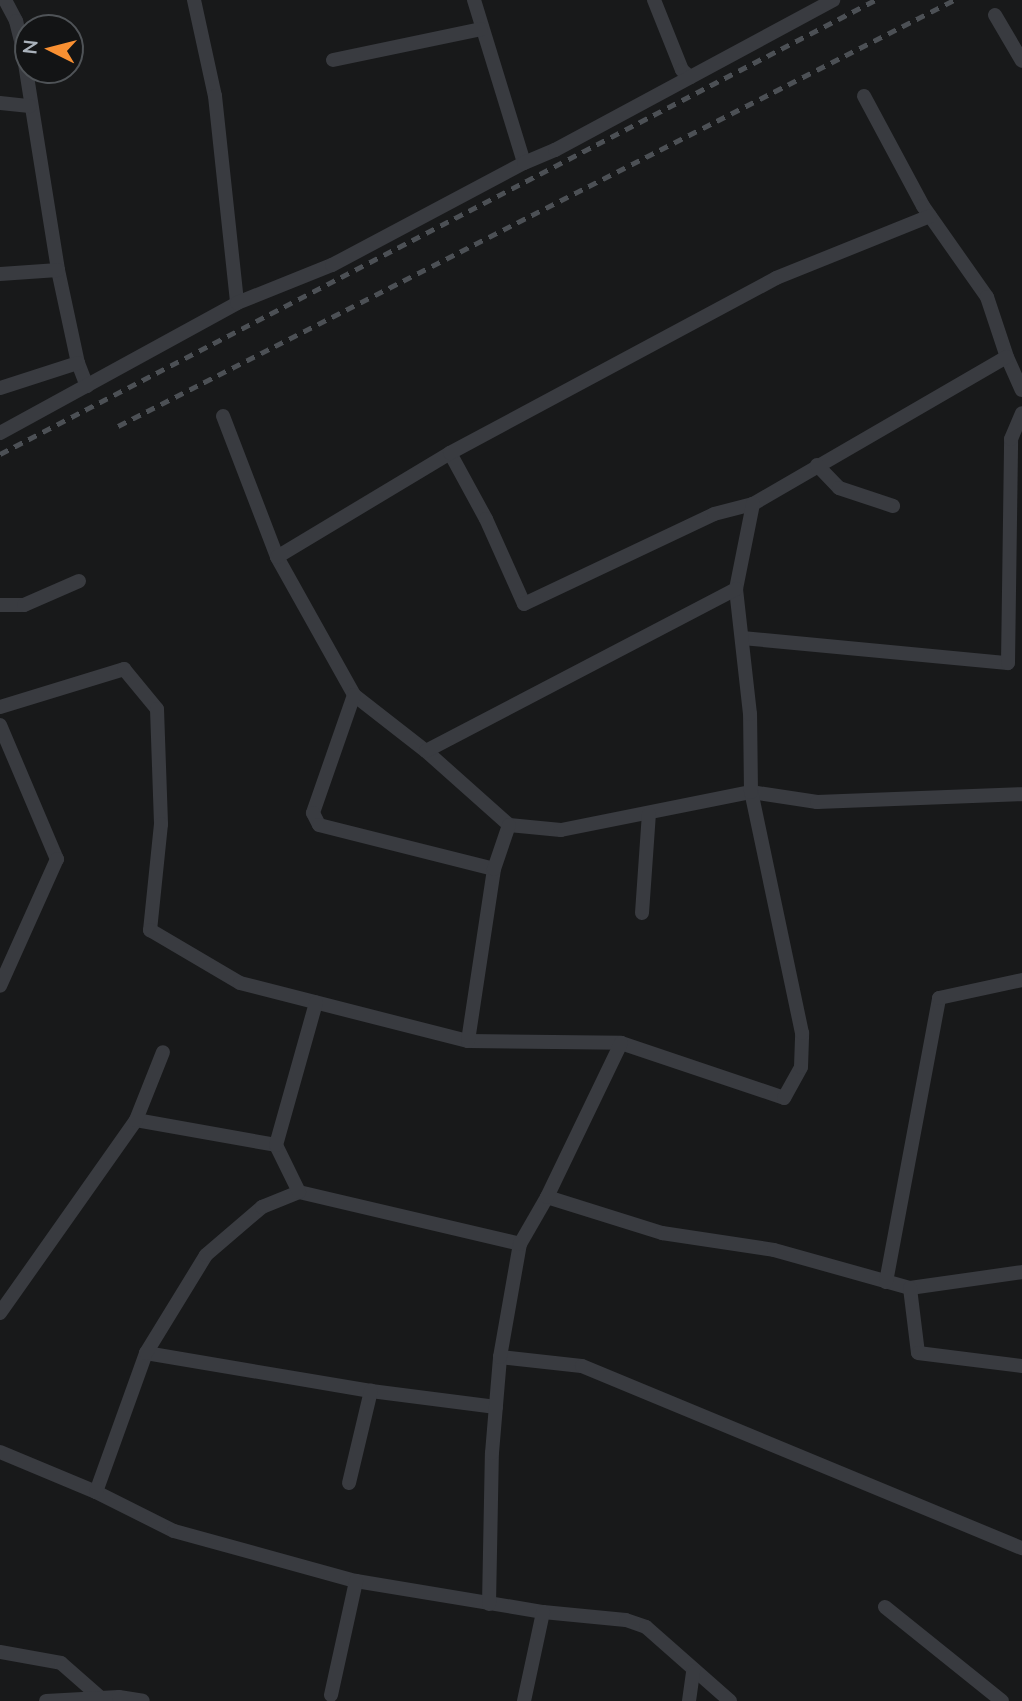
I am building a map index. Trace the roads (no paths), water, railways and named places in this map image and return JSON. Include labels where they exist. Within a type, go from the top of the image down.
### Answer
[{"type":"street","points":[[5,0],[16,21],[58,270],[78,363],[87,386]]},
{"type":"street","points":[[194,0],[215,96],[237,303]]},
{"type":"street","points":[[474,0],[524,163]]},
{"type":"street","points":[[654,0],[682,70],[690,77]]},
{"type":"street","points":[[0,433],[237,303],[332,265],[524,163],[555,150],[834,0]]},
{"type":"street","points":[[995,16],[1022,61]]},
{"type":"street","points":[[333,60],[481,29]]},
{"type":"street","points":[[864,96],[930,216],[987,297],[1007,357],[1022,390]]},
{"type":"street","points":[[0,103],[30,106]]},
{"type":"street","points":[[277,557],[450,453],[776,278],[930,216]]},
{"type":"street","points":[[0,274],[58,270]]},
{"type":"street","points":[[450,453],[486,519],[524,604],[714,514],[753,504],[1007,357]]},
{"type":"street","points":[[0,388],[78,363]]},
{"type":"street","points":[[742,638],[1008,663],[1011,439],[1022,413]]},
{"type":"street","points":[[223,416],[277,557],[355,695],[425,751],[509,825],[561,830],[751,792],[817,802],[1022,794]]},
{"type":"street","points":[[817,465],[839,488],[893,506]]},
{"type":"street","points":[[0,706],[124,669],[157,709],[161,824],[150,930],[240,983],[468,1041],[621,1043],[784,1098],[801,1067],[802,1033],[751,792],[750,714],[736,589],[753,504]]},
{"type":"street","points":[[0,605],[24,605],[79,581]]},
{"type":"street","points":[[425,751],[736,589]]},
{"type":"street","points":[[355,695],[313,813],[319,825],[494,869]]},
{"type":"street","points":[[0,725],[57,859],[0,986]]},
{"type":"street","points":[[642,914],[649,814]]},
{"type":"street","points":[[468,1041],[494,869],[509,825]]},
{"type":"street","points":[[886,1282],[939,998],[1022,980]]},
{"type":"street","points":[[299,1192],[275,1145],[316,1003]]},
{"type":"street","points":[[489,1604],[500,1357],[520,1244],[547,1196],[621,1043]]},
{"type":"street","points":[[0,1313],[136,1120],[163,1052]]},
{"type":"street","points":[[136,1120],[275,1145]]},
{"type":"street","points":[[96,1492],[146,1353],[206,1255],[261,1207],[299,1192],[520,1244]]},
{"type":"street","points":[[547,1196],[662,1233],[774,1251],[910,1288],[1022,1272]]},
{"type":"street","points":[[910,1288],[918,1353],[1022,1366]]},
{"type":"street","points":[[146,1353],[371,1391],[496,1407]]},
{"type":"street","points":[[500,1357],[582,1366],[1022,1548]]},
{"type":"street","points":[[349,1483],[371,1391]]},
{"type":"street","points":[[0,1451],[96,1492],[174,1531],[356,1581],[543,1612],[626,1620],[646,1627],[730,1701]]},
{"type":"street","points":[[331,1695],[356,1581]]},
{"type":"street","points":[[885,1607],[1002,1701]]},
{"type":"street","points":[[524,1701],[543,1612]]},
{"type":"street","points":[[0,1652],[61,1663],[101,1698]]},
{"type":"street","points":[[689,1701],[693,1671]]},
{"type":"street","points":[[46,1701],[101,1698],[143,1701]]},
{"type":"railway","points":[[0,454],[875,0]]},
{"type":"railway","points":[[118,426],[954,0]]}]
